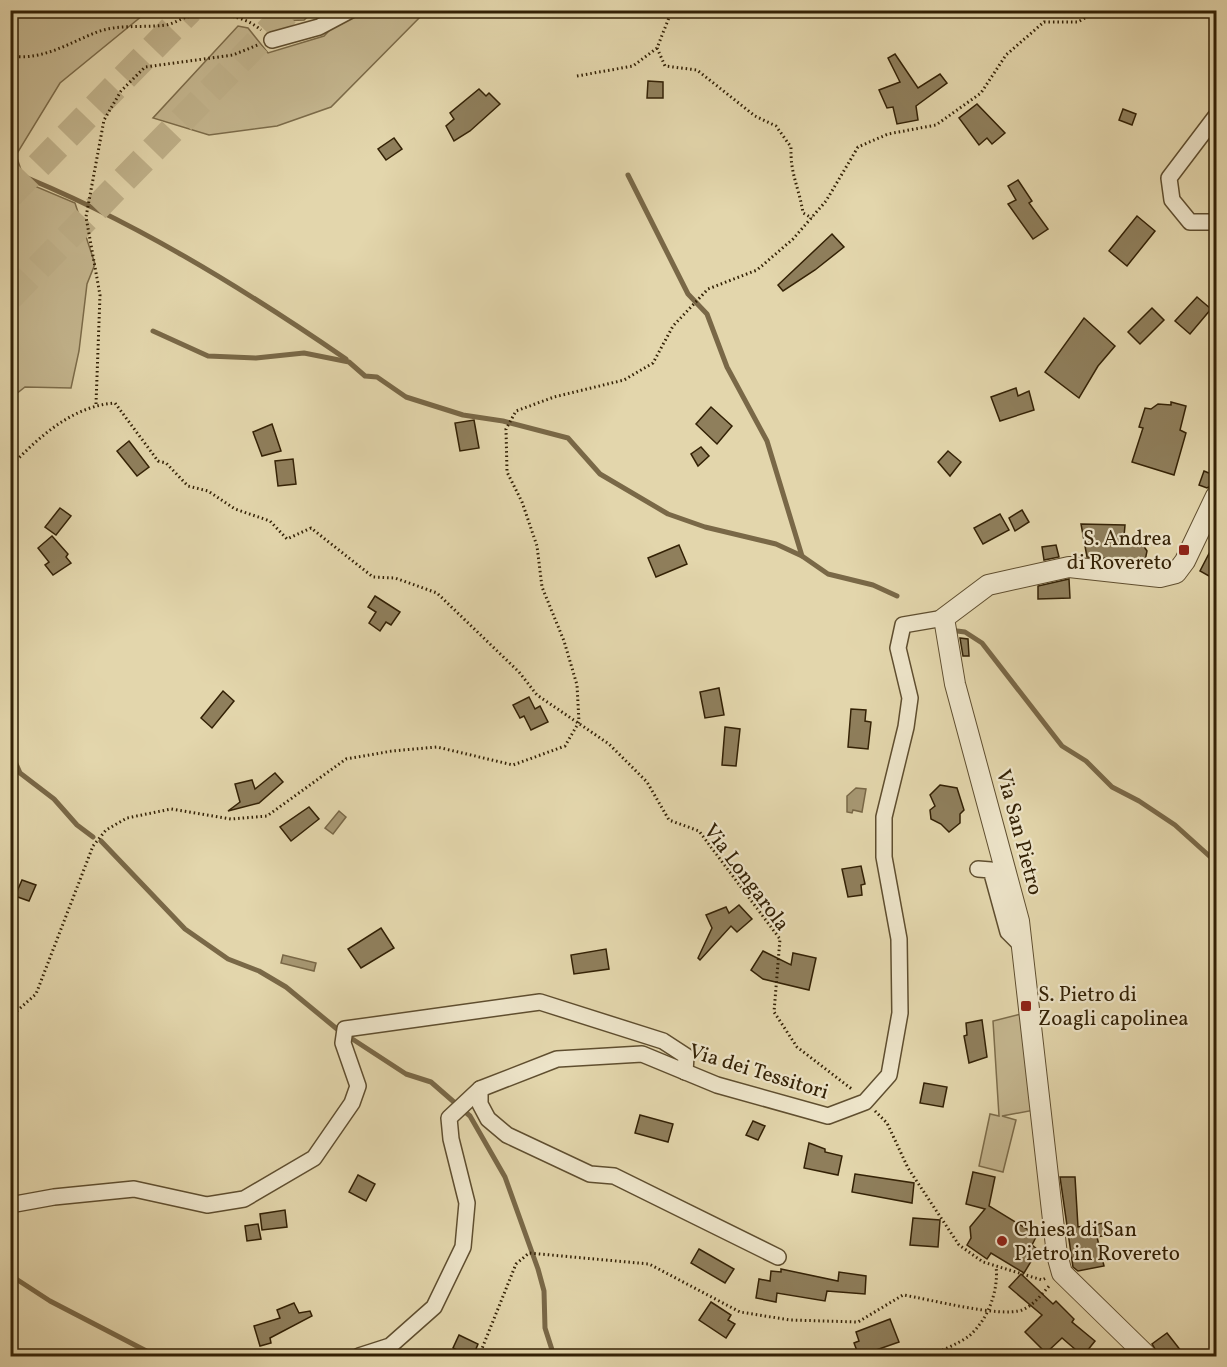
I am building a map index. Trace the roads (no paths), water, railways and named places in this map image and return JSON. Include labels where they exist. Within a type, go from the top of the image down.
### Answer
[{"type":"street","points":[[272,40],[320,27],[351,10]]},
{"type":"street","points":[[1216,116],[1169,178],[1172,200],[1190,222],[1216,222]]},
{"type":"street","points":[[944,618],[988,585],[1069,567],[1160,577],[1176,573],[1185,561],[1216,496]]},
{"type":"street","name":"Via San Pietro","points":[[944,618],[955,684],[1019,921],[1057,1255],[1062,1273],[1147,1356]]},
{"type":"street","name":"Via dei Tessitori","points":[[359,1356],[390,1346],[434,1307],[463,1246],[466,1203],[451,1139],[449,1118],[480,1089],[557,1059],[642,1054],[717,1085],[828,1116],[865,1101],[889,1075],[900,1013],[899,939],[884,857],[885,817],[906,728],[910,698],[898,648],[903,625],[944,618]]},
{"type":"street","points":[[978,869],[991,870],[1008,932],[1022,946]]},
{"type":"street","points":[[10,1205],[54,1197],[134,1189],[207,1206],[244,1199],[314,1158],[352,1103],[358,1086],[343,1043],[345,1029],[540,1002],[663,1041],[686,1056],[685,1072]]},
{"type":"street","points":[[480,1089],[480,1104],[488,1119],[507,1135],[590,1174],[614,1176],[778,1257]]},
{"type":"waterway","points":[[10,171],[141,232],[225,280],[346,359]]},
{"type":"waterway","points":[[628,175],[688,294],[707,314],[727,367],[767,441],[802,556]]},
{"type":"waterway","points":[[153,331],[208,356],[256,358],[304,353],[349,362],[365,376],[377,377],[406,397],[463,415],[503,421],[568,438],[600,474],[668,514],[705,527],[776,544],[802,556],[828,574],[873,585],[897,596]]},
{"type":"waterway","points":[[957,631],[965,632],[982,643],[1062,746],[1086,761],[1112,787],[1139,801],[1175,825],[1216,862]]},
{"type":"waterway","points":[[10,750],[20,773],[54,799],[77,825],[93,837]]},
{"type":"waterway","points":[[101,841],[185,929],[228,959],[259,971],[286,987],[337,1029],[406,1074],[431,1082],[470,1116],[505,1177],[538,1269],[544,1291],[545,1328],[554,1356]]},
{"type":"waterway","points":[[10,1275],[50,1301],[156,1356]]},
{"type":"tunnel","points":[[10,195],[190,10]]},
{"type":"tunnel","points":[[10,297],[289,10]]},
{"type":"place","name":"S. Andrea di Rovereto","points":[[1184,550]]},
{"type":"place","name":"S. Pietro di Zoagli capolinea","points":[[1026,1006]]},
{"type":"place","name":"Chiesa di San Pietro in Rovereto","points":[[1002,1241]]}]
